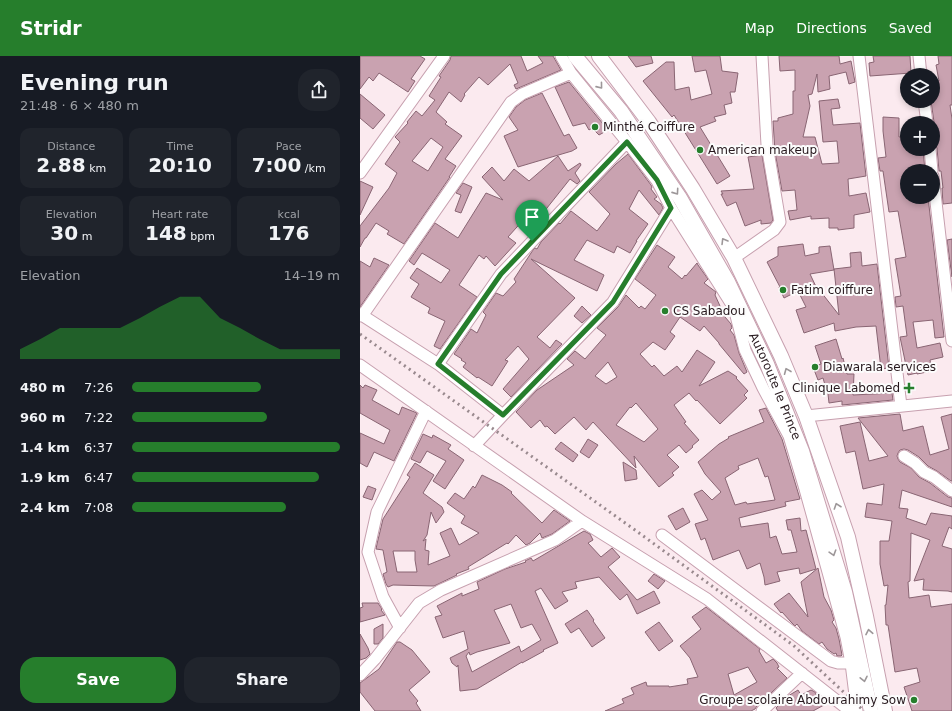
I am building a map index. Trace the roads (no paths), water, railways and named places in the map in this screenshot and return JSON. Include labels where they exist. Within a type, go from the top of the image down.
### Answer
[{"type":"main road","name":"Autoroute le Prince","points":[[575,56],[621,111],[680,198],[728,282],[767,364],[802,451],[845,592],[871,711]]},
{"type":"main road","name":"Autoroute le Prince","points":[[599,56],[649,122],[693,189],[734,258],[781,356],[806,416],[848,537],[885,711]]},
{"type":"street","points":[[360,173],[444,56]]},
{"type":"street","points":[[561,56],[571,73],[657,180],[671,208],[734,308],[745,350],[763,388],[789,436],[846,637],[851,663],[856,711]]},
{"type":"street","points":[[734,258],[774,230],[780,222],[767,145],[762,56]]},
{"type":"street","points":[[859,56],[901,406]]},
{"type":"street","points":[[919,56],[920,68]]},
{"type":"street","points":[[503,415],[438,364],[361,315],[511,102],[522,94],[571,73]]},
{"type":"street","points":[[438,364],[501,274],[627,142]]},
{"type":"street","points":[[936,204],[952,341]]},
{"type":"street","points":[[474,446],[613,302],[671,208]]},
{"type":"street","points":[[360,365],[582,521],[707,599],[802,673],[845,710]]},
{"type":"street","points":[[806,416],[952,401]]},
{"type":"street","points":[[400,628],[383,597],[368,552],[377,512],[426,411]]},
{"type":"street","points":[[904,456],[952,491]]},
{"type":"street","points":[[360,675],[375,660],[419,603],[441,590],[556,540],[582,521]]},
{"type":"street","points":[[662,535],[832,661],[838,663],[851,663]]},
{"type":"street","points":[[762,711],[802,673]]},
{"type":"railway","points":[[360,334],[635,530],[793,645],[864,711]]},
{"type":"place","name":"Minthé Coiffure","points":[[595,127]]},
{"type":"place","name":"American makeup","points":[[700,150]]},
{"type":"place","name":"Fatim coiffure","points":[[783,290]]},
{"type":"place","name":"CS Sabadou","points":[[665,311]]},
{"type":"place","name":"Diawarala services","points":[[815,367]]},
{"type":"place","name":"Clinique Labomed","points":[[909,388]]},
{"type":"place","name":"Groupe scolaire Abdourahimy Sow","points":[[914,700]]}]
